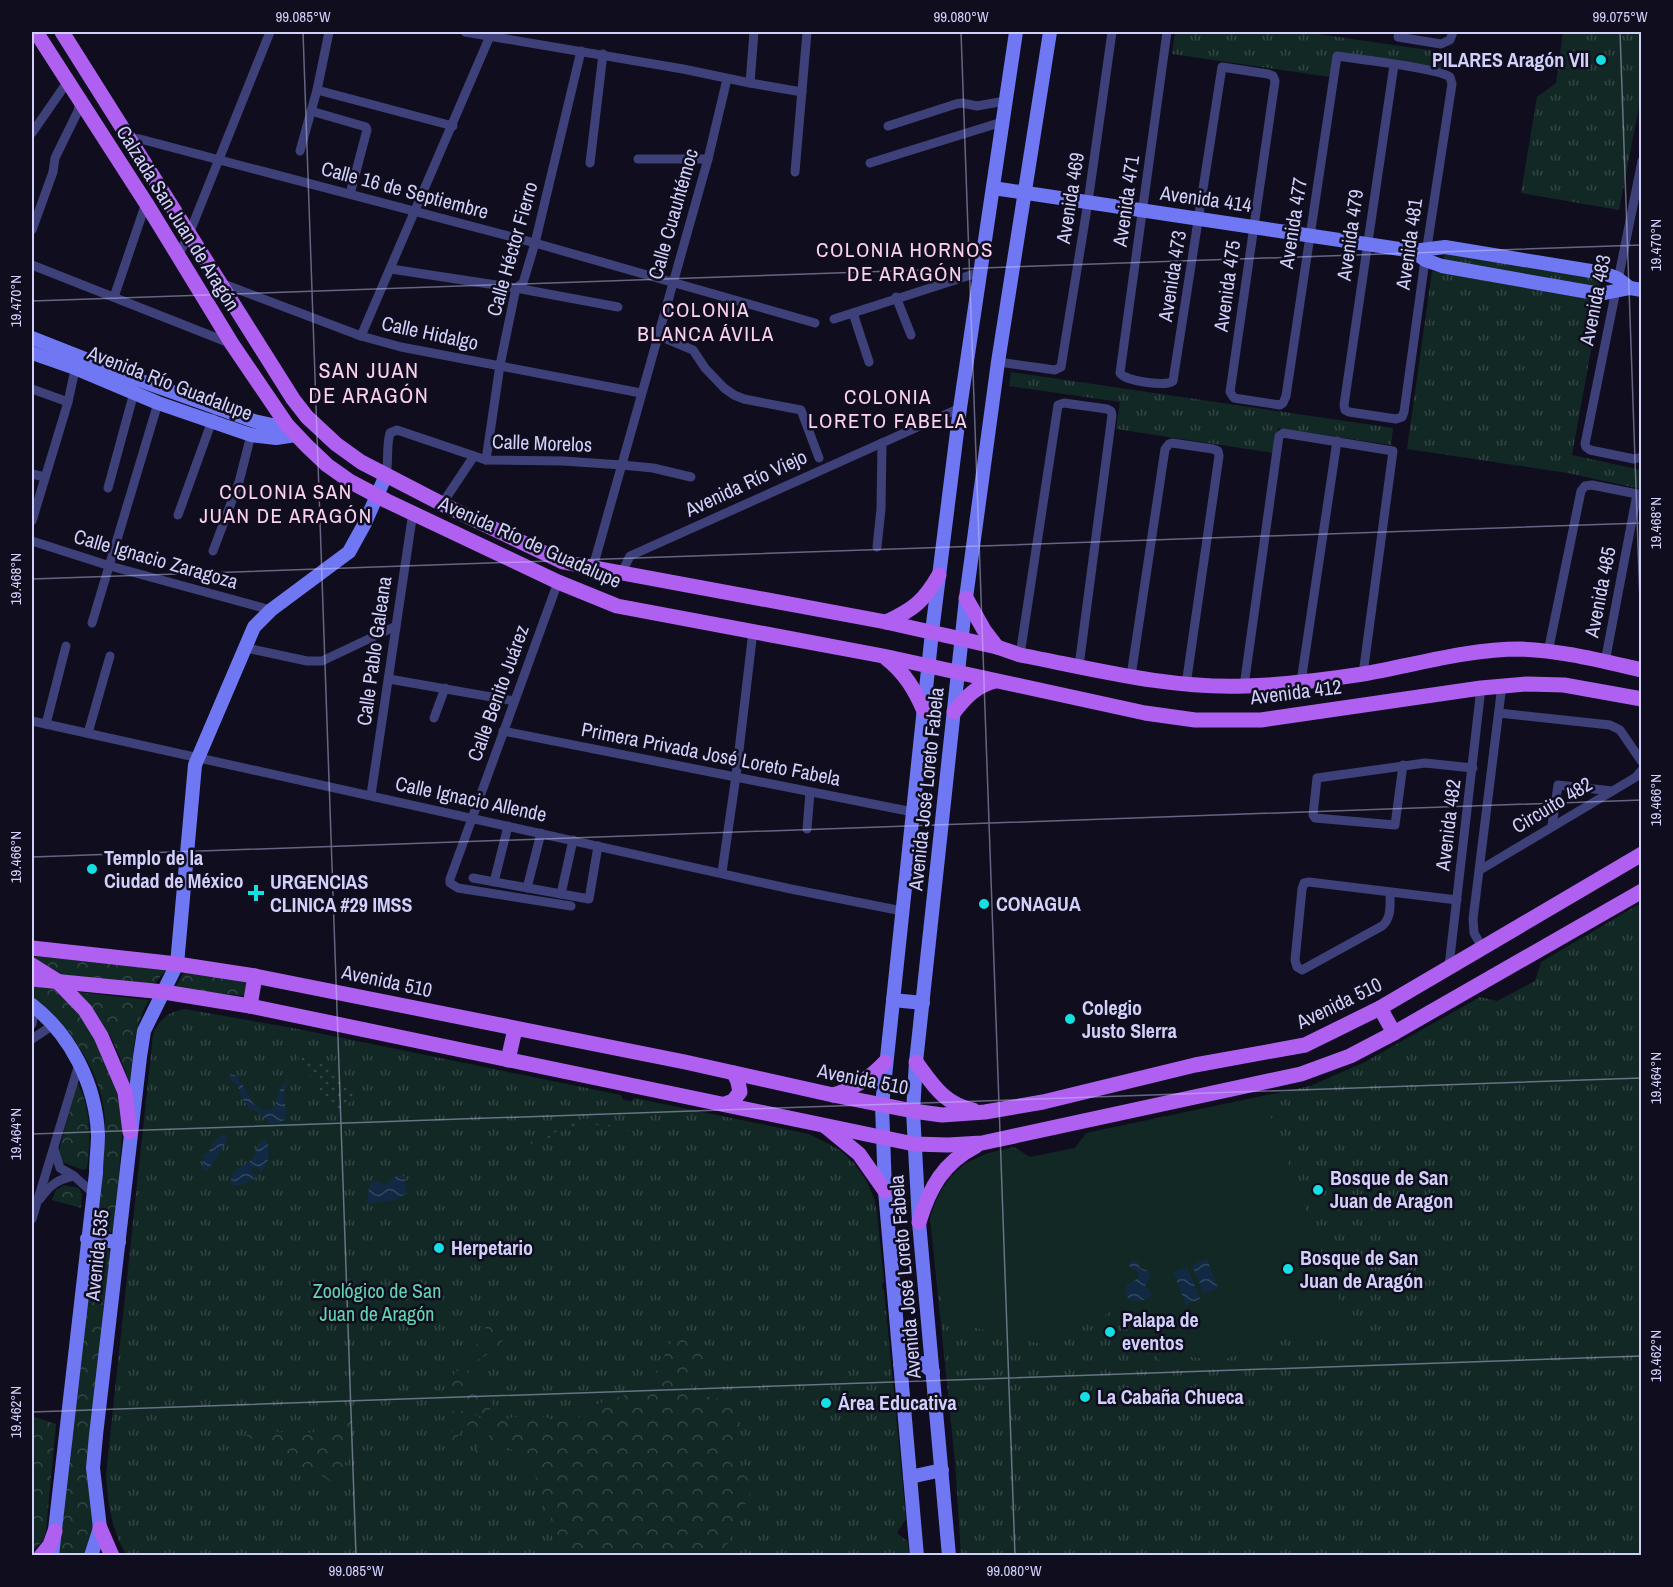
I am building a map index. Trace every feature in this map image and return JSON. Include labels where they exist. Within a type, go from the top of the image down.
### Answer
[{"type":"main road","name":"Calzada San Juan de Aragón","points":[[36,32],[146,203],[232,344],[292,430]]},
{"type":"main road","name":"Calzada San Juan de Aragón","points":[[62,32],[292,399]]},
{"type":"main road","name":"Avenida José Loreto Fabela","points":[[917,1556],[885,1191],[882,1105],[939,575],[960,408],[1016,32]]},
{"type":"main road","name":"Avenida José Loreto Fabela","points":[[949,1556],[919,1222],[913,1111],[916,1062],[966,598],[998,362],[1050,32]]},
{"type":"main road","name":"Avenida 414","points":[[993,188],[1413,250],[1426,254],[1442,266],[1600,294],[1616,286],[1636,289]]},
{"type":"main road","name":"Avenida 414","points":[[1426,254],[1445,248],[1603,273],[1616,286]]},
{"type":"main road","name":"Avenida Río Guadalupe","points":[[32,338],[77,362],[135,386],[217,407],[254,421],[292,430]]},
{"type":"main road","name":"Avenida Río Guadalupe","points":[[32,353],[77,362]]},
{"type":"main road","name":"Avenida Río Guadalupe","points":[[135,386],[158,403],[250,435],[276,438],[292,430]]},
{"type":"main road","name":"Avenida Río de Guadalupe","points":[[292,399],[307,417],[336,444],[361,462],[563,562],[886,622],[962,639]]},
{"type":"main road","name":"Avenida Río de Guadalupe","points":[[292,430],[327,465],[351,482],[558,582],[617,606],[958,672]]},
{"type":"main road","name":"Avenida 535","points":[[91,1556],[100,1528],[95,1495],[94,1457],[130,1132],[144,1030],[177,964],[194,774],[198,758],[254,627],[271,610],[349,552],[386,475]]},
{"type":"main road","points":[[886,622],[906,613],[924,599],[939,575]]},
{"type":"main road","points":[[966,598],[984,630],[997,647]]},
{"type":"main road","name":"Avenida 412","points":[[962,639],[1020,654],[1186,685],[1244,686],[1301,682],[1363,674],[1463,654],[1520,649],[1548,652],[1641,670]]},
{"type":"main road","points":[[883,656],[898,667],[907,679],[916,692],[924,711]]},
{"type":"main road","name":"Avenida 412","points":[[958,672],[1145,713],[1195,720],[1261,720],[1502,685],[1564,686],[1641,699]]},
{"type":"main road","points":[[954,712],[973,690],[996,680]]},
{"type":"main road","name":"Avenida 510","points":[[32,948],[177,964],[255,976],[882,1105],[942,1115],[985,1112],[1043,1102],[1195,1065],[1305,1045],[1380,1008],[1641,854]]},
{"type":"main road","points":[[32,979],[164,992],[250,1006],[914,1144],[948,1145],[982,1143],[1301,1074],[1350,1056],[1394,1033],[1641,891]]},
{"type":"main road","points":[[32,965],[56,980],[85,1010],[101,1036],[124,1092],[130,1132]]},
{"type":"main road","points":[[250,1006],[255,976]]},
{"type":"main road","points":[[893,1000],[923,1003]]},
{"type":"main road","name":"Avenida 535","points":[[33,1006],[53,1025],[79,1063],[91,1091],[98,1135],[52,1556]]},
{"type":"main road","points":[[1380,1008],[1394,1033]]},
{"type":"main road","points":[[508,1060],[515,1029]]},
{"type":"main road","points":[[833,1095],[847,1091],[876,1072],[885,1062]]},
{"type":"main road","points":[[916,1062],[942,1095],[959,1107],[985,1112]]},
{"type":"main road","points":[[725,1104],[733,1101],[740,1092],[734,1073]]},
{"type":"main road","points":[[1043,1102],[1048,1129]]},
{"type":"main road","points":[[823,1124],[859,1154],[885,1191]]},
{"type":"main road","points":[[919,1222],[926,1201],[941,1173],[960,1154],[982,1143]]},
{"type":"main road","points":[[87,1239],[119,1242]]},
{"type":"main road","points":[[899,1346],[902,1352],[909,1355],[931,1354]]},
{"type":"main road","points":[[900,1364],[922,1364],[933,1372]]},
{"type":"main road","points":[[910,1477],[942,1470]]},
{"type":"main road","points":[[100,1528],[112,1556]]},
{"type":"main road","points":[[41,1556],[50,1545],[55,1531]]},
{"type":"street","points":[[178,256],[189,234],[270,32]]},
{"type":"street","points":[[300,151],[317,90],[329,32]]},
{"type":"street","points":[[465,32],[490,34],[603,54],[802,92]]},
{"type":"street","points":[[750,83],[754,32]]},
{"type":"street","points":[[795,172],[807,32]]},
{"type":"street","name":"Avenida 469","points":[[998,362],[1060,369],[1088,202],[1112,32]]},
{"type":"street","name":"Avenida 471","points":[[1167,32],[1121,376],[1126,379],[1172,383]]},
{"type":"street","points":[[1398,34],[1441,44],[1452,38],[1453,32]]},
{"type":"street","points":[[361,336],[453,126],[490,34]]},
{"type":"street","name":"Calle Héctor Fierro","points":[[486,460],[500,365],[516,288],[523,283],[535,243],[581,51]]},
{"type":"street","points":[[590,162],[603,54]]},
{"type":"street","name":"Avenida 477","points":[[1286,396],[1337,56],[1394,65]]},
{"type":"street","name":"Avenida 481","points":[[1394,65],[1442,73],[1450,77],[1452,84],[1402,417]]},
{"type":"street","name":"Avenida 479","points":[[1394,65],[1344,405],[1345,410],[1349,412],[1396,419],[1402,417]]},
{"type":"street","name":"Avenida 475","points":[[1222,67],[1268,74],[1273,76],[1275,81],[1230,394],[1234,398],[1280,405],[1286,396]]},
{"type":"street","name":"Avenida 473","points":[[1172,383],[1222,67]]},
{"type":"street","name":"Calle Cuauhtémoc","points":[[593,567],[672,280],[708,159],[727,79]]},
{"type":"street","points":[[32,133],[68,81]]},
{"type":"street","points":[[317,90],[453,126]]},
{"type":"street","points":[[32,230],[53,172],[55,158],[78,111],[80,101]]},
{"type":"street","points":[[888,126],[956,104],[977,106],[1005,101]]},
{"type":"street","points":[[311,111],[366,127],[350,194]]},
{"type":"street","points":[[870,163],[1002,122]]},
{"type":"street","name":"Calle 16 de Septiembre","points":[[129,138],[218,159],[535,243],[672,280],[815,323]]},
{"type":"street","points":[[638,159],[708,159]]},
{"type":"street","name":"Avenida 483","points":[[1641,161],[1585,441],[1586,447],[1641,458]]},
{"type":"street","points":[[114,297],[146,203]]},
{"type":"street","points":[[32,265],[232,344]]},
{"type":"street","points":[[391,268],[618,307]]},
{"type":"street","points":[[834,319],[980,272]]},
{"type":"street","name":"Calle Hidalgo","points":[[219,282],[361,336],[401,347],[641,393]]},
{"type":"street","points":[[897,297],[911,335]]},
{"type":"street","points":[[853,313],[869,362]]},
{"type":"street","points":[[657,335],[693,350],[705,368],[734,395],[801,410],[819,458]]},
{"type":"street","points":[[32,521],[68,402],[77,362]]},
{"type":"street","points":[[108,488],[135,386]]},
{"type":"street","points":[[32,389],[68,402]]},
{"type":"street","points":[[92,623],[158,403]]},
{"type":"street","points":[[1020,654],[1059,403],[1107,409],[1111,411],[1111,426],[1079,666]]},
{"type":"street","points":[[178,515],[217,407]]},
{"type":"street","name":"Avenida Río Viejo","points":[[622,572],[630,556],[960,408]]},
{"type":"street","name":"Calle Morelos","points":[[386,475],[389,464],[388,437],[397,430],[486,460],[563,461],[622,465],[653,468],[691,477]]},
{"type":"street","points":[[1244,686],[1281,434],[1391,449],[1393,454],[1363,674]]},
{"type":"street","points":[[213,551],[238,482],[250,435]]},
{"type":"street","points":[[1301,682],[1337,441]]},
{"type":"street","points":[[877,548],[881,509],[882,443]]},
{"type":"street","points":[[1131,676],[1165,449],[1169,444],[1213,449],[1218,451],[1186,685]]},
{"type":"street","points":[[442,504],[474,456]]},
{"type":"street","points":[[32,474],[45,477]]},
{"type":"street","points":[[1548,652],[1581,491],[1585,486],[1592,485],[1639,494]]},
{"type":"street","name":"Avenida 485","points":[[1605,662],[1639,494]]},
{"type":"street","name":"Calle Pablo Galeana","points":[[371,795],[413,512]]},
{"type":"street","name":"Calle Ignacio Zaragoza","points":[[32,541],[110,566],[271,610]]},
{"type":"street","name":"Calle Benito Juárez","points":[[558,582],[450,883],[453,886],[571,906]]},
{"type":"street","points":[[246,648],[307,661],[322,661],[396,626]]},
{"type":"street","points":[[722,872],[753,631]]},
{"type":"street","points":[[46,724],[66,646]]},
{"type":"street","points":[[88,733],[110,656]]},
{"type":"street","points":[[388,679],[514,701]]},
{"type":"street","name":"Avenida 482","points":[[1482,947],[1474,933],[1473,919],[1502,685]]},
{"type":"street","points":[[434,718],[445,688]]},
{"type":"street","name":"Avenida 482","points":[[1449,966],[1482,688]]},
{"type":"street","points":[[1499,713],[1610,725],[1620,730],[1641,762]]},
{"type":"street","name":"Calle Ignacio Allende","points":[[32,721],[791,889],[902,910]]},
{"type":"street","name":"Primera Privada José Loreto Fabela","points":[[503,731],[913,812]]},
{"type":"street","points":[[1404,765],[1395,825],[1315,818],[1312,811],[1317,778],[1404,765],[1425,763],[1473,768]]},
{"type":"street","name":"Circuito 482","points":[[1480,870],[1636,777],[1641,770]]},
{"type":"street","points":[[1552,826],[1558,785],[1612,791]]},
{"type":"street","points":[[807,828],[810,792]]},
{"type":"street","points":[[494,882],[507,826]]},
{"type":"street","points":[[527,888],[541,833]]},
{"type":"street","points":[[561,894],[573,840]]},
{"type":"street","points":[[473,878],[589,899],[598,846]]},
{"type":"street","points":[[1390,892],[1387,922],[1302,970],[1297,967],[1295,960],[1304,883],[1390,892],[1457,900]]},
{"type":"street","points":[[32,1024],[33,1006]]},
{"type":"street","points":[[32,1039],[53,1025]]},
{"type":"street","points":[[32,1219],[79,1063]]},
{"type":"street","points":[[53,1148],[60,1168],[75,1176],[93,1194]]},
{"type":"street","points":[[36,1203],[54,1182],[61,1178],[75,1176]]},
{"type":"green space","points":[[1175,32],[1303,32],[1449,53],[1446,69],[1334,53],[1330,77],[1172,54]]},
{"type":"green space","points":[[1563,32],[1641,32],[1641,101],[1619,210],[1521,193],[1537,97],[1556,83]]},
{"type":"green space","points":[[1446,248],[1602,279],[1599,293],[1442,264]]},
{"type":"green space","points":[[1432,271],[1600,301],[1572,455],[1641,470],[1641,489],[1568,473],[1407,449]]},
{"type":"green space","points":[[1011,372],[1393,428],[1391,445],[1278,428],[1274,453],[1116,429],[1120,402],[1009,386]]},
{"type":"green space","name":"Bosque de San Juan de Aragón","points":[[1641,903],[1641,1555],[961,1555],[955,1462],[930,1218],[943,1188],[960,1168],[983,1156],[1014,1147],[1030,1157],[1075,1148],[1086,1133],[1310,1086],[1363,1063],[1480,997],[1497,1001],[1535,981],[1541,962]]},
{"type":"green space","points":[[32,956],[167,969],[154,984],[62,976]]},
{"type":"green space","points":[[186,969],[249,983],[248,996],[178,989],[176,986]]},
{"type":"green space","points":[[32,986],[51,986],[87,1022],[115,1079],[123,1121],[115,1228],[111,1232],[101,1230],[96,1223],[105,1121],[98,1086],[71,1035],[46,1008],[32,997]]},
{"type":"green space","points":[[77,992],[149,1000],[137,1030],[130,1085],[110,1035]]},
{"type":"green space","name":"Zoológico de San Juan de Aragón","points":[[185,1009],[298,1029],[621,1095],[623,1100],[631,1101],[634,1098],[809,1134],[840,1150],[855,1164],[867,1182],[877,1212],[884,1282],[882,1288],[906,1519],[897,1533],[908,1542],[909,1555],[127,1556],[117,1536],[111,1516],[106,1474],[153,1035],[165,1017]]},
{"type":"green space","points":[[300,1055],[325,1066],[347,1081],[358,1098],[347,1104],[345,1112],[341,1113],[331,1108],[329,1103],[324,1103],[322,1093],[314,1091],[314,1086],[318,1084],[307,1074],[306,1071],[310,1070],[308,1066],[298,1061]]},
{"type":"green space","points":[[77,1082],[85,1102],[89,1124],[87,1168],[83,1170],[62,1162],[58,1154]]},
{"type":"green space","points":[[1263,1096],[1351,1330],[1278,1339],[1221,1360],[1190,1357],[1162,1363],[1120,1307],[1046,1345],[944,1320],[931,1218],[941,1190],[964,1164],[988,1153],[1014,1148],[1030,1158],[1075,1148],[1086,1134]]},
{"type":"green space","points":[[584,1118],[629,1131],[585,1124],[562,1131],[535,1147],[530,1142]]},
{"type":"green space","points":[[64,1185],[79,1188],[82,1194],[81,1208],[52,1200],[56,1190]]},
{"type":"green space","points":[[97,1246],[104,1246],[112,1253],[95,1519],[86,1555],[58,1556],[93,1250]]},
{"type":"green space","points":[[486,1325],[501,1333],[503,1340],[484,1357],[460,1366],[478,1343]]},
{"type":"green space","points":[[685,1333],[707,1364],[706,1368],[700,1366],[688,1371],[686,1377],[697,1392],[723,1400],[735,1408],[740,1420],[738,1462],[753,1485],[734,1533],[720,1555],[562,1555],[556,1550],[553,1542],[551,1518],[542,1501],[536,1477],[526,1468],[519,1455],[503,1446],[493,1447],[481,1454],[475,1452],[489,1439],[489,1435],[474,1425],[463,1426],[455,1442],[446,1435],[453,1431],[454,1425],[449,1420],[450,1414],[455,1410],[472,1413],[490,1424],[526,1415],[563,1422],[574,1420],[593,1406],[632,1392],[646,1384],[657,1371],[671,1342]]},
{"type":"green space","points":[[464,1369],[472,1372],[476,1385],[487,1389],[492,1403],[488,1417],[472,1407],[451,1406],[448,1389],[455,1372]]},
{"type":"green space","points":[[354,1413],[345,1463],[347,1488],[297,1464],[246,1435],[249,1430],[253,1429],[292,1433],[320,1431],[338,1424]]},
{"type":"green space","points":[[32,1416],[56,1424],[46,1531],[43,1541],[32,1551]]},
{"type":"water","points":[[231,1074],[239,1077],[239,1081],[255,1106],[266,1110],[274,1109],[281,1086],[290,1077],[283,1093],[286,1110],[284,1120],[271,1124],[260,1113],[250,1109],[243,1100],[238,1087],[228,1076]]},
{"type":"water","points":[[223,1134],[229,1137],[208,1170],[203,1170],[203,1155],[209,1152],[212,1144]]},
{"type":"water","points":[[266,1138],[268,1157],[260,1174],[258,1168],[252,1167],[252,1172],[258,1176],[244,1184],[230,1186],[234,1172],[252,1159]]},
{"type":"water","points":[[397,1175],[404,1176],[407,1193],[395,1200],[366,1204],[370,1184],[377,1181],[386,1185]]},
{"type":"water","points":[[1207,1259],[1218,1288],[1204,1294],[1192,1265]]},
{"type":"water","points":[[1131,1261],[1138,1262],[1140,1268],[1151,1275],[1145,1286],[1152,1296],[1139,1302],[1130,1301],[1125,1294],[1127,1285],[1138,1278],[1138,1272],[1130,1268]]},
{"type":"water","points":[[1187,1267],[1200,1299],[1186,1305],[1173,1272]]},
{"type":"place","name":"PILARES Aragón VII","points":[[1601,60]]},
{"type":"place","name":"Templo de la Ciudad de México","points":[[92,869]]},
{"type":"place","name":"URGENCIAS CLINICA #29 IMSS","points":[[256,893]]},
{"type":"place","name":"CONAGUA","points":[[984,904]]},
{"type":"place","name":"Colegio Justo SIerra","points":[[1070,1019]]},
{"type":"place","name":"Bosque de San Juan de Aragon","points":[[1318,1190]]},
{"type":"place","name":"Herpetario","points":[[439,1248]]},
{"type":"place","name":"Bosque de San Juan de Aragón","points":[[1288,1269]]},
{"type":"place","name":"Palapa de eventos","points":[[1110,1332]]},
{"type":"place","name":"La Cabaña Chueca","points":[[1085,1397]]},
{"type":"place","name":"Área Educativa","points":[[826,1403]]},
{"type":"district","name":"COLONIA HORNOS DE ARAGÓN","points":[[905,262]]},
{"type":"district","name":"COLONIA BLANCA ÁVILA","points":[[706,322]]},
{"type":"district","name":"SAN JUAN DE ARAGÓN","points":[[369,382]]},
{"type":"district","name":"COLONIA LORETO FABELA","points":[[888,409]]},
{"type":"district","name":"COLONIA SAN JUAN DE ARAGÓN","points":[[286,504]]}]
